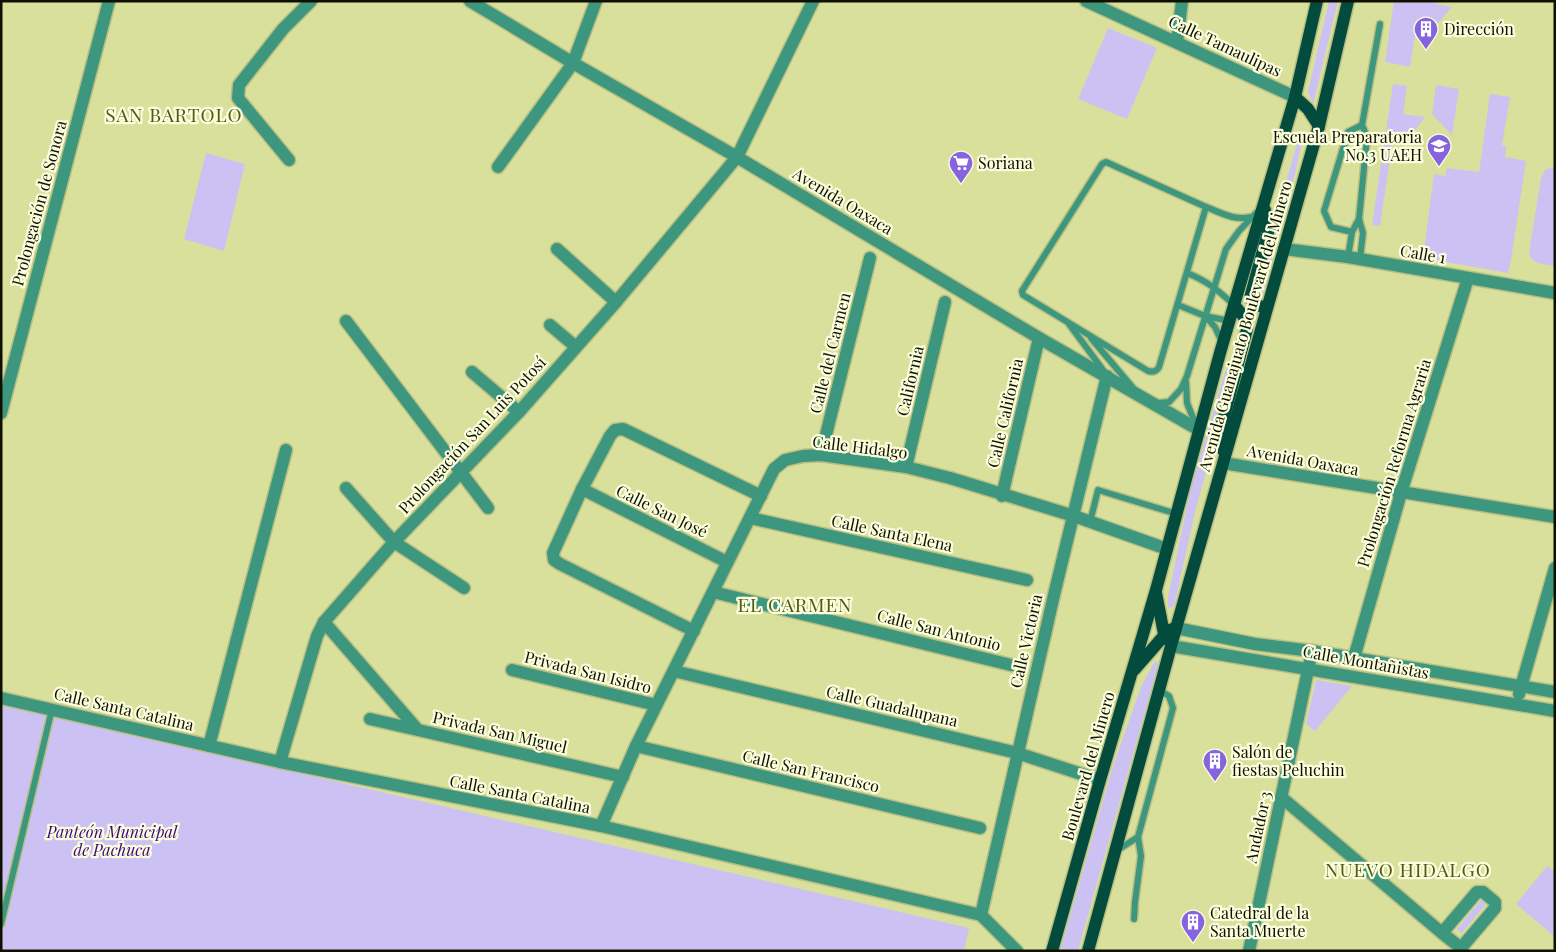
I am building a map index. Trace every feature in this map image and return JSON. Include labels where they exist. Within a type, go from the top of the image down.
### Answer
[{"type":"main road","name":"Avenida Guanajuato Boulevard del Minero","points":[[1156,590],[1221,349],[1295,97],[1317,1]]},
{"type":"main road","name":"Avenida Guanajuato Boulevard del Minero","points":[[1176,628],[1318,126],[1348,1]]},
{"type":"main road","points":[[1295,97],[1308,109],[1318,126]]},
{"type":"main road","points":[[1264,205],[1268,232],[1250,298],[1252,302],[1266,305]]},
{"type":"main road","points":[[1224,463],[1222,426],[1247,329],[1245,318],[1234,305]]},
{"type":"main road","points":[[1230,321],[1245,318],[1266,305]]},
{"type":"main road","points":[[1221,349],[1237,362],[1238,368]]},
{"type":"main road","points":[[1156,590],[1168,641]]},
{"type":"main road","name":"Boulevard del Minero","points":[[1052,951],[1156,590]]},
{"type":"main road","points":[[1088,951],[1159,690],[1169,630],[1176,628]]},
{"type":"main road","points":[[1132,673],[1168,641]]},
{"type":"street","name":"Prolongación de Sonora","points":[[1,413],[109,1]]},
{"type":"street","points":[[289,160],[238,98],[239,86],[283,29],[310,1]]},
{"type":"street","name":"Avenida Oaxaca","points":[[470,1],[573,63],[737,157],[1039,338],[1199,430]]},
{"type":"street","points":[[498,167],[573,63],[596,1]]},
{"type":"street","name":"Prolongación San Luis Potosí","points":[[280,762],[317,636],[324,622],[394,542],[460,471],[519,412],[616,302],[737,157],[813,1]]},
{"type":"street","name":"Calle Tamaulipas","points":[[1086,1],[1295,97]]},
{"type":"street","points":[[1177,42],[1182,1]]},
{"type":"street","points":[[557,249],[616,302]]},
{"type":"street","name":"Calle 1","points":[[1284,249],[1354,258],[1555,293]]},
{"type":"street","name":"Calle del Carmen","points":[[821,455],[870,258]]},
{"type":"street","name":"Prolongación Reforma Agraria","points":[[1354,658],[1401,493],[1468,278]]},
{"type":"street","name":"California","points":[[906,467],[945,302]]},
{"type":"street","points":[[346,322],[488,508]]},
{"type":"street","points":[[550,325],[576,347]]},
{"type":"street","name":"Calle California","points":[[1002,496],[1039,338]]},
{"type":"street","points":[[472,372],[519,412]]},
{"type":"street","name":"Calle Victoria","points":[[981,915],[1017,753],[1107,376]]},
{"type":"street","points":[[694,631],[554,560],[553,553],[582,489],[610,436],[615,430],[623,430],[761,496]]},
{"type":"street","points":[[209,746],[286,450]]},
{"type":"street","name":"Calle Hidalgo","points":[[656,705],[774,469],[785,460],[821,455],[906,467],[950,478],[1002,496],[1074,516],[1168,549]]},
{"type":"street","name":"Avenida Oaxaca","points":[[1224,463],[1555,517]]},
{"type":"street","points":[[346,488],[394,542],[464,588]]},
{"type":"street","name":"Calle San José","points":[[582,489],[728,562]]},
{"type":"street","name":"Calle Santa Elena","points":[[750,518],[1027,580]]},
{"type":"street","points":[[1516,704],[1555,568]]},
{"type":"street","name":"Calle San Antonio","points":[[713,592],[1011,665]]},
{"type":"street","points":[[324,622],[417,729]]},
{"type":"street","name":"Calle Montañistas","points":[[1176,628],[1255,644],[1312,651],[1555,692]]},
{"type":"street","name":"Calle Montañistas","points":[[1168,641],[1308,669],[1555,710]]},
{"type":"street","name":"Andador 3","points":[[1249,951],[1312,651]]},
{"type":"street","name":"Privada San Isidro","points":[[512,670],[656,705]]},
{"type":"street","name":"Calle Guadalupana","points":[[674,671],[1017,753],[1100,780]]},
{"type":"street","name":"Calle Santa Catalina","points":[[1,698],[280,762],[601,826],[981,915]]},
{"type":"street","points":[[601,826],[656,705]]},
{"type":"street","name":"Privada San Miguel","points":[[370,719],[623,777]]},
{"type":"street","name":"Calle San Francisco","points":[[636,746],[980,828]]},
{"type":"street","points":[[1281,797],[1442,933],[1460,948],[1495,908],[1494,902],[1483,892],[1477,892],[1442,933]]},
{"type":"street","points":[[981,915],[1017,951]]},
{"type":"lane","points":[[1354,258],[1352,232],[1359,219],[1367,137],[1362,125],[1380,24]]},
{"type":"lane","points":[[1352,232],[1331,227],[1324,211],[1348,132],[1362,125]]},
{"type":"lane","points":[[1206,207],[1157,370],[1148,371],[1023,295],[1022,291],[1102,164],[1106,162],[1231,218],[1244,219],[1252,217]]},
{"type":"lane","points":[[1152,402],[1169,402],[1182,389],[1226,250],[1239,231],[1264,205]]},
{"type":"lane","points":[[1354,258],[1364,234],[1359,219]]},
{"type":"lane","points":[[1187,273],[1214,286],[1234,305]]},
{"type":"lane","points":[[1178,305],[1205,316],[1230,321]]},
{"type":"lane","points":[[1205,316],[1215,327],[1221,349]]},
{"type":"lane","points":[[1067,321],[1106,372],[1107,376]]},
{"type":"lane","points":[[1088,334],[1139,395]]},
{"type":"lane","points":[[1187,376],[1187,403],[1199,430]]},
{"type":"lane","points":[[1090,522],[1098,490],[1177,514]]},
{"type":"lane","points":[[1134,919],[1141,856],[1138,837],[1173,708],[1169,696],[1159,690]]},
{"type":"lane","points":[[1,924],[52,709]]},
{"type":"lane","points":[[1115,852],[1138,837]]},
{"type":"green space","points":[[1329,1],[1338,1],[1313,104],[1308,92]]},
{"type":"green space","points":[[1394,1],[1436,1],[1435,4],[1452,7],[1436,25],[1417,22],[1410,67],[1385,62]]},
{"type":"green space","points":[[1108,28],[1157,48],[1127,119],[1078,99]]},
{"type":"green space","points":[[1393,84],[1407,86],[1403,114],[1425,117],[1415,130],[1413,140],[1393,138],[1380,226],[1372,225]]},
{"type":"green space","points":[[1436,85],[1459,89],[1452,135],[1432,114]]},
{"type":"green space","points":[[1490,94],[1510,97],[1502,145],[1506,146],[1505,157],[1526,161],[1508,273],[1423,258],[1434,174],[1445,176],[1447,168],[1479,172]]},
{"type":"green space","points":[[1298,140],[1302,140],[1295,174],[1262,296],[1257,297],[1255,292]]},
{"type":"green space","points":[[206,153],[245,164],[224,251],[184,239]]},
{"type":"green space","points":[[1555,167],[1555,266],[1535,261],[1529,252],[1541,178],[1545,170]]},
{"type":"green space","points":[[1229,367],[1232,368],[1233,374],[1196,508],[1175,602],[1173,607],[1169,608],[1168,597],[1190,492],[1224,375]]},
{"type":"green space","points":[[1155,661],[1158,662],[1158,665],[1078,951],[1060,951],[1113,766],[1141,687]]},
{"type":"green space","points":[[1316,680],[1352,686],[1315,731],[1306,724]]},
{"type":"green space","name":"Panteón Municipal de Pachuca","points":[[1,704],[969,928],[964,951],[1,951]]},
{"type":"green space","points":[[1547,866],[1555,872],[1555,937],[1516,904]]},
{"type":"green space","points":[[1481,900],[1486,904],[1462,933],[1457,929]]},
{"type":"place","name":"Dirección","points":[[1426,50]]},
{"type":"place","name":"Escuela Preparatoria No.3 UAEH","points":[[1439,167]]},
{"type":"place","name":"Soriana","points":[[961,184]]},
{"type":"place","name":"Salón de fiestas Peluchin","points":[[1215,782]]},
{"type":"place","name":"Catedral de la Santa Muerte","points":[[1193,943]]},
{"type":"district","name":"SAN BARTOLO","points":[[174,115]]},
{"type":"district","name":"EL CARMEN","points":[[795,605]]},
{"type":"district","name":"NUEVO HIDALGO","points":[[1408,870]]}]
